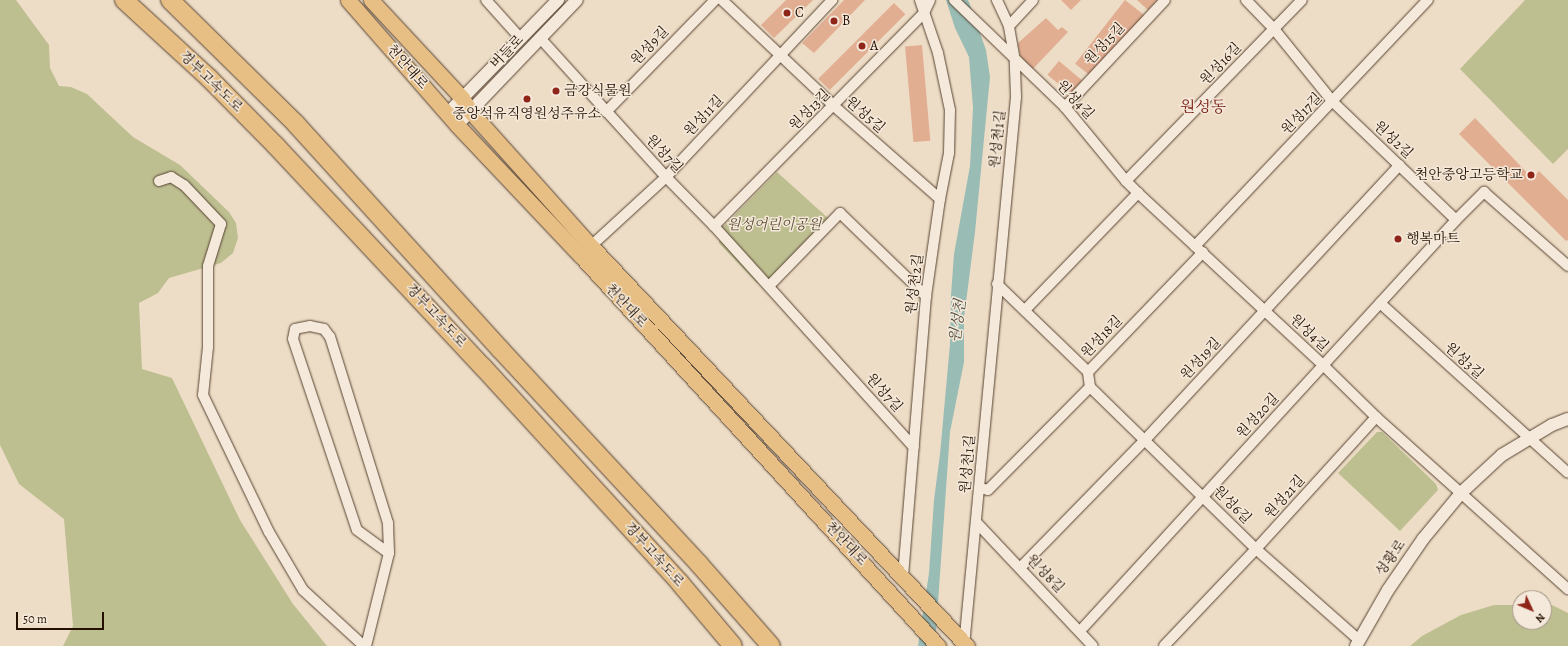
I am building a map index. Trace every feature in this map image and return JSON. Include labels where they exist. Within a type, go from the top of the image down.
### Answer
[{"type":"highway","name":"경부고속도로","points":[[124,0],[209,78],[276,146],[484,366],[680,583],[733,646]]},
{"type":"highway","name":"경부고속도로","points":[[170,0],[219,46],[296,124],[494,343],[699,564],[771,646]]},
{"type":"main road","name":"천안대로","points":[[348,0],[452,119],[586,262],[938,646]]},
{"type":"main road","name":"천안대로","points":[[371,0],[462,98],[470,112],[591,246],[907,581],[965,645]]},
{"type":"street","points":[[486,0],[521,39]]},
{"type":"street","name":"버들로","points":[[452,119],[462,98],[558,0]]},
{"type":"street","name":"버들로","points":[[452,119],[470,112],[577,0]]},
{"type":"street","name":"원성9길","points":[[606,112],[715,0]]},
{"type":"street","name":"원성5길","points":[[722,0],[834,106],[940,199]]},
{"type":"street","name":"원성11길","points":[[591,246],[666,177],[832,0]]},
{"type":"street","name":"원성천2길","points":[[907,581],[914,446],[926,296],[940,199],[949,153],[950,110],[938,53],[920,0]]},
{"type":"street","name":"원성13길","points":[[714,226],[834,106],[924,13],[930,0]]},
{"type":"street","name":"원성4길","points":[[954,0],[1065,107],[1126,181],[1138,193],[1324,366],[1376,417],[1461,493]]},
{"type":"street","name":"원성천1길","points":[[965,645],[997,284],[1016,97],[1015,60],[1009,26],[997,0]]},
{"type":"street","points":[[1009,26],[1033,0]]},
{"type":"street","name":"원성15길","points":[[1065,107],[1165,0]]},
{"type":"street","name":"원성2길","points":[[1246,0],[1274,29],[1333,102],[1456,220]]},
{"type":"street","name":"원성16길","points":[[1126,181],[1302,0]]},
{"type":"street","name":"원성17길","points":[[1199,249],[1428,0]]},
{"type":"street","name":"원성7길","points":[[540,39],[666,177],[714,226],[914,446]]},
{"type":"street","name":"원성19길","points":[[1020,568],[1144,441],[1400,165]]},
{"type":"street","points":[[158,181],[171,177],[184,185],[221,224],[208,266],[208,347],[203,395],[269,532],[303,590],[365,646],[388,553],[388,523],[330,337],[324,329],[310,326],[295,329],[292,339],[357,530],[388,553]]},
{"type":"street","points":[[1456,220],[1484,192],[1568,266]]},
{"type":"street","points":[[1025,310],[1138,193]]},
{"type":"street","points":[[769,286],[840,213],[926,296]]},
{"type":"street","name":"원성20길","points":[[1080,630],[1202,495],[1324,366],[1456,220]]},
{"type":"street","name":"원성18길","points":[[1090,387],[1088,372],[1199,249]]},
{"type":"street","points":[[997,284],[1088,372]]},
{"type":"street","name":"원성3길","points":[[1380,303],[1568,473]]},
{"type":"street","points":[[980,488],[988,490],[1090,387]]},
{"type":"street","name":"원성6길","points":[[1090,387],[1256,549],[1358,643]]},
{"type":"street","name":"원성21길","points":[[1164,646],[1256,549],[1376,417]]},
{"type":"street","name":"성황로","points":[[1358,643],[1388,590],[1418,545],[1461,493],[1502,455],[1552,425],[1568,419]]},
{"type":"street","points":[[1461,493],[1568,589]]},
{"type":"street","name":"원성8길","points":[[976,522],[1080,630],[1093,646]]},
{"type":"green space","points":[[0,0],[16,0],[49,45],[50,68],[59,86],[71,87],[87,94],[133,137],[180,165],[229,212],[236,223],[238,238],[233,253],[221,263],[169,278],[158,293],[139,303],[142,369],[172,378],[240,520],[293,604],[327,646],[63,646],[73,626],[64,519],[19,484],[0,445]]},
{"type":"green space","points":[[1525,0],[1568,0],[1568,149],[1553,164],[1460,69]]},
{"type":"green space","name":"원성어린이공원","points":[[777,172],[828,218],[765,283],[757,283],[719,243],[719,231]]},
{"type":"green space","points":[[1377,432],[1382,432],[1436,484],[1438,490],[1400,531],[1338,473]]},
{"type":"green space","points":[[1494,605],[1512,605],[1512,630],[1552,630],[1552,605],[1568,613],[1568,646],[1410,646],[1422,636],[1461,615]]},
{"type":"water","name":"원성천","points":[[946,0],[968,0],[986,50],[990,77],[975,232],[964,318],[964,362],[950,432],[935,646],[918,646],[929,573],[934,500],[940,454],[950,344],[954,254],[970,166],[973,108],[969,57],[955,28]]},
{"type":"building","name":"C","points":[[786,0],[813,0],[774,38],[761,25]]},
{"type":"building","name":"B","points":[[844,0],[865,0],[814,53],[802,43]]},
{"type":"building","points":[[1061,0],[1081,0],[1071,10]]},
{"type":"building","points":[[1125,0],[1144,15],[1094,79],[1075,64]]},
{"type":"building","points":[[1137,0],[1157,0],[1148,10]]},
{"type":"building","name":"A","points":[[894,3],[905,14],[830,90],[818,79]]},
{"type":"building","points":[[1046,18],[1058,30],[1062,27],[1068,32],[1031,71],[1020,56],[1018,43]]},
{"type":"building","points":[[922,45],[930,141],[913,142],[905,46]]},
{"type":"building","points":[[1059,61],[1082,80],[1070,94],[1047,75]]},
{"type":"building","points":[[1475,118],[1532,178],[1539,171],[1568,200],[1568,240],[1566,241],[1459,134]]},
{"type":"place","name":"C","points":[[787,13]]},
{"type":"place","name":"B","points":[[834,21]]},
{"type":"place","name":"A","points":[[862,46]]},
{"type":"place","name":"금강식물원","points":[[556,91]]},
{"type":"place","name":"중앙석유직영원성주유소","points":[[527,99]]},
{"type":"place","name":"천안중앙고등학교","points":[[1531,175]]},
{"type":"place","name":"행복마트","points":[[1398,239]]},
{"type":"district","name":"원성동","points":[[1203,107]]}]
